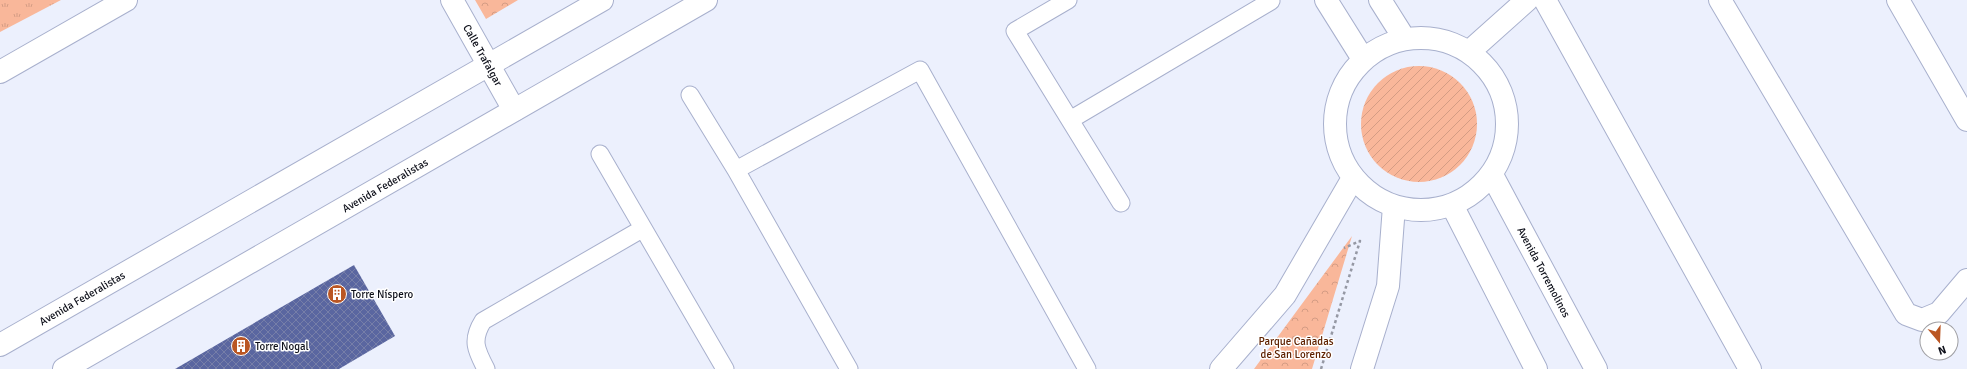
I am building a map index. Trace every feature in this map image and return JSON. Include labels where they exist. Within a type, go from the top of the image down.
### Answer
[{"type":"street","points":[[0,72],[126,0]]},
{"type":"street","name":"Calle Trafalgar","points":[[452,0],[514,110]]},
{"type":"street","name":"Avenida Federalistas","points":[[0,346],[602,0]]},
{"type":"street","name":"Avenida Federalistas","points":[[64,369],[706,0]]},
{"type":"street","points":[[1326,0],[1363,59]]},
{"type":"street","points":[[1380,0],[1404,38]]},
{"type":"street","points":[[1470,51],[1528,0]]},
{"type":"street","points":[[1545,0],[1750,369]]},
{"type":"street","points":[[1720,0],[1906,314],[1922,320],[1939,313],[1967,280]]},
{"type":"street","points":[[1898,0],[1967,120]]},
{"type":"street","points":[[1404,38],[1438,38],[1470,51],[1495,76],[1508,108],[1506,143],[1492,175],[1474,193],[1452,205],[1423,210],[1394,206],[1371,195],[1353,178],[1338,149],[1334,117],[1342,85],[1363,59],[1382,46],[1404,38]]},
{"type":"street","name":"Avenida Torremolinos","points":[[1492,175],[1596,369]]},
{"type":"street","points":[[1221,369],[1285,295],[1353,178]]},
{"type":"street","points":[[1452,205],[1536,369]]},
{"type":"street","points":[[1362,369],[1388,286],[1394,206]]},
{"type":"lane","points":[[1068,0],[1015,31],[1121,203]]},
{"type":"lane","points":[[1070,120],[1271,1]]},
{"type":"lane","points":[[736,170],[920,70],[1087,369]]},
{"type":"lane","points":[[690,94],[736,170],[849,369]]},
{"type":"lane","points":[[600,154],[724,369]]},
{"type":"lane","points":[[486,369],[477,350],[475,339],[478,329],[483,321],[642,228]]},
{"type":"path","points":[[1321,369],[1360,241],[1344,247],[1339,253]]},
{"type":"green space","points":[[0,0],[61,0],[0,32]]},
{"type":"green space","points":[[475,0],[518,0],[486,19]]},
{"type":"green space","points":[[1419,66],[1441,70],[1460,83],[1473,102],[1477,124],[1473,146],[1460,165],[1441,178],[1419,182],[1397,178],[1378,165],[1365,146],[1361,124],[1365,102],[1378,83],[1397,70]]},
{"type":"green space","name":"Parque Cañadas de San Lorenzo","points":[[1352,236],[1312,369],[1254,369]]},
{"type":"building","name":"Torre Níspero","points":[[354,265],[395,336],[339,369],[175,369]]},
{"type":"place","name":"Torre Níspero","points":[[337,294]]},
{"type":"place","name":"Torre Nogal","points":[[241,346]]}]
